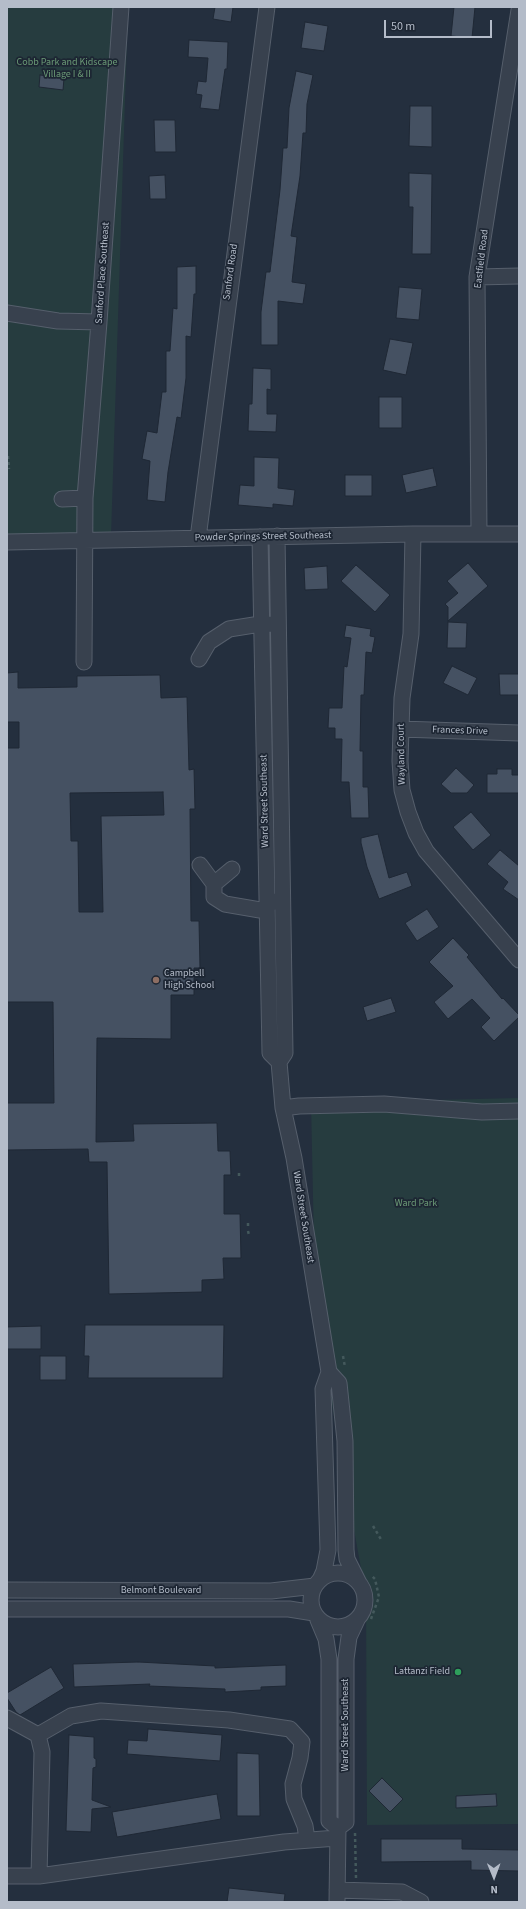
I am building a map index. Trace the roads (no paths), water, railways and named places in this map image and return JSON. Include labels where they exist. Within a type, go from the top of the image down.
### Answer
[{"type":"street","name":"Sanford Place Southeast","points":[[84,662],[85,498],[121,7]]},
{"type":"street","name":"Sanford Road","points":[[198,538],[267,7]]},
{"type":"street","name":"Eastfield Road","points":[[479,534],[477,277],[519,10]]},
{"type":"street","points":[[477,277],[519,276]]},
{"type":"street","points":[[7,313],[58,321],[99,322]]},
{"type":"street","points":[[62,499],[85,498]]},
{"type":"street","name":"Wayland Court","points":[[413,534],[411,634],[402,698],[400,762],[402,790],[416,833],[426,851],[519,960]]},
{"type":"street","name":"Powder Springs Street Southeast","points":[[7,542],[260,536],[519,534]]},
{"type":"street","name":"Ward Street Southeast","points":[[260,536],[270,1053],[279,1062],[283,1108],[294,1158],[329,1372],[323,1388],[328,1550],[324,1571],[313,1589],[310,1600],[326,1639],[329,1659],[329,1821],[337,1833],[337,1896]]},
{"type":"street","name":"Ward Street Southeast","points":[[277,536],[286,1054],[279,1062]]},
{"type":"street","points":[[199,659],[209,642],[229,630],[262,624],[279,624]]},
{"type":"street","name":"Frances Drive","points":[[401,729],[519,733]]},
{"type":"street","points":[[200,865],[214,884],[214,897],[225,904],[260,910],[267,907],[283,890]]},
{"type":"street","points":[[214,884],[232,869]]},
{"type":"street","points":[[283,1108],[299,1106],[384,1104],[482,1112],[519,1111]]},
{"type":"street","name":"Ward Street Southeast","points":[[329,1372],[339,1383],[345,1441],[347,1559],[364,1592],[365,1602],[363,1612],[357,1620],[349,1637],[346,1659],[346,1822],[337,1833]]},
{"type":"street","points":[[317,1583],[330,1574],[342,1574],[351,1577],[359,1583]]},
{"type":"street","name":"Belmont Boulevard","points":[[8,1590],[271,1591],[317,1583]]},
{"type":"street","points":[[8,1590],[8,1609]]},
{"type":"street","name":"Belmont Boulevard","points":[[8,1609],[289,1609],[316,1616]]},
{"type":"street","points":[[316,1616],[327,1626],[338,1628],[348,1626],[357,1620]]},
{"type":"street","points":[[38,1734],[71,1716],[101,1711],[229,1720],[290,1729],[302,1742],[300,1758],[293,1784],[294,1799],[305,1826],[307,1839]]},
{"type":"street","points":[[7,1718],[38,1734]]},
{"type":"street","points":[[38,1734],[42,1752],[38,1876]]},
{"type":"street","points":[[7,1876],[38,1876],[307,1839],[337,1833]]},
{"type":"street","points":[[337,1896],[402,1892],[421,1902]]},
{"type":"place","name":"Campbell High School","points":[[156,980]]},
{"type":"place","name":"Lattanzi Field","points":[[458,1672]]},
{"type":"park label","name":"Cobb Park and Kidscape Village I & II","points":[[67,68]]},
{"type":"park label","name":"Ward Park","points":[[416,1204]]}]
